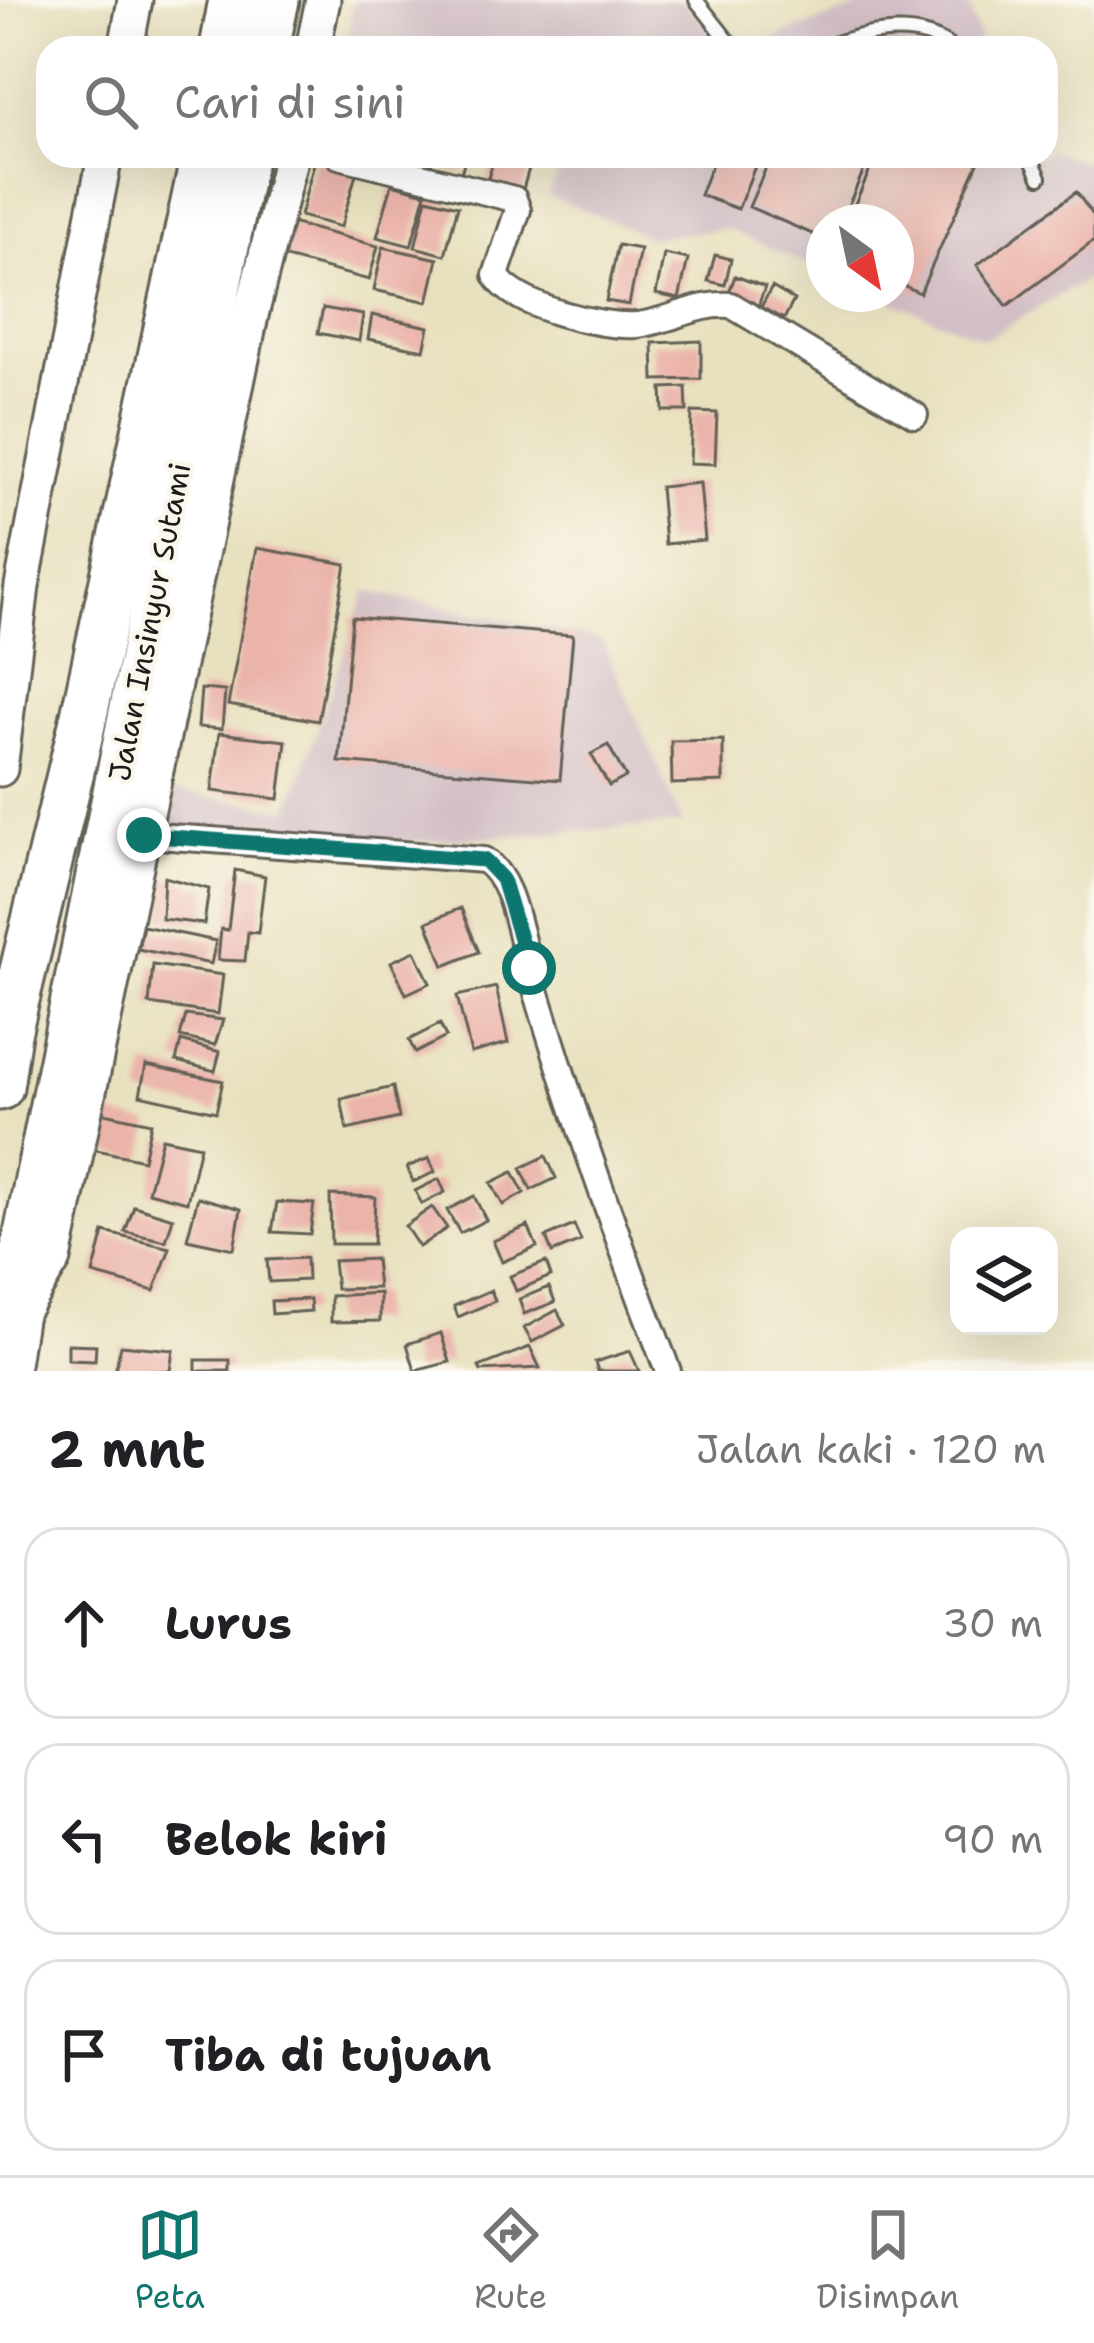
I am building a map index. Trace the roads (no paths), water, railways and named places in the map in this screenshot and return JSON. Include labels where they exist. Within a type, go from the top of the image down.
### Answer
[{"type":"highway","points":[[226,36],[232,0]]},
{"type":"highway","points":[[268,36],[275,0]]},
{"type":"highway","name":"Jalan Insinyur Sutami","points":[[0,1087],[201,168]]},
{"type":"highway","name":"Jalan Insinyur Sutami","points":[[5,1371],[22,1259],[242,168]]},
{"type":"street","points":[[128,36],[135,0]]},
{"type":"street","points":[[316,36],[323,0]]},
{"type":"street","points":[[0,769],[11,589],[102,168]]},
{"type":"street","points":[[15,1321],[54,1259],[252,311],[288,168]]},
{"type":"street","points":[[388,168],[514,199],[518,210],[496,275],[503,286],[524,299],[581,318],[625,325],[731,305],[916,415]]},
{"type":"street","points":[[144,835],[484,860],[496,868],[509,896],[564,1083],[668,1371]]},
{"type":"lane","points":[[695,0],[724,36]]},
{"type":"lane","points":[[861,36],[936,36]]},
{"type":"lane","points":[[1036,168],[1040,177]]}]
